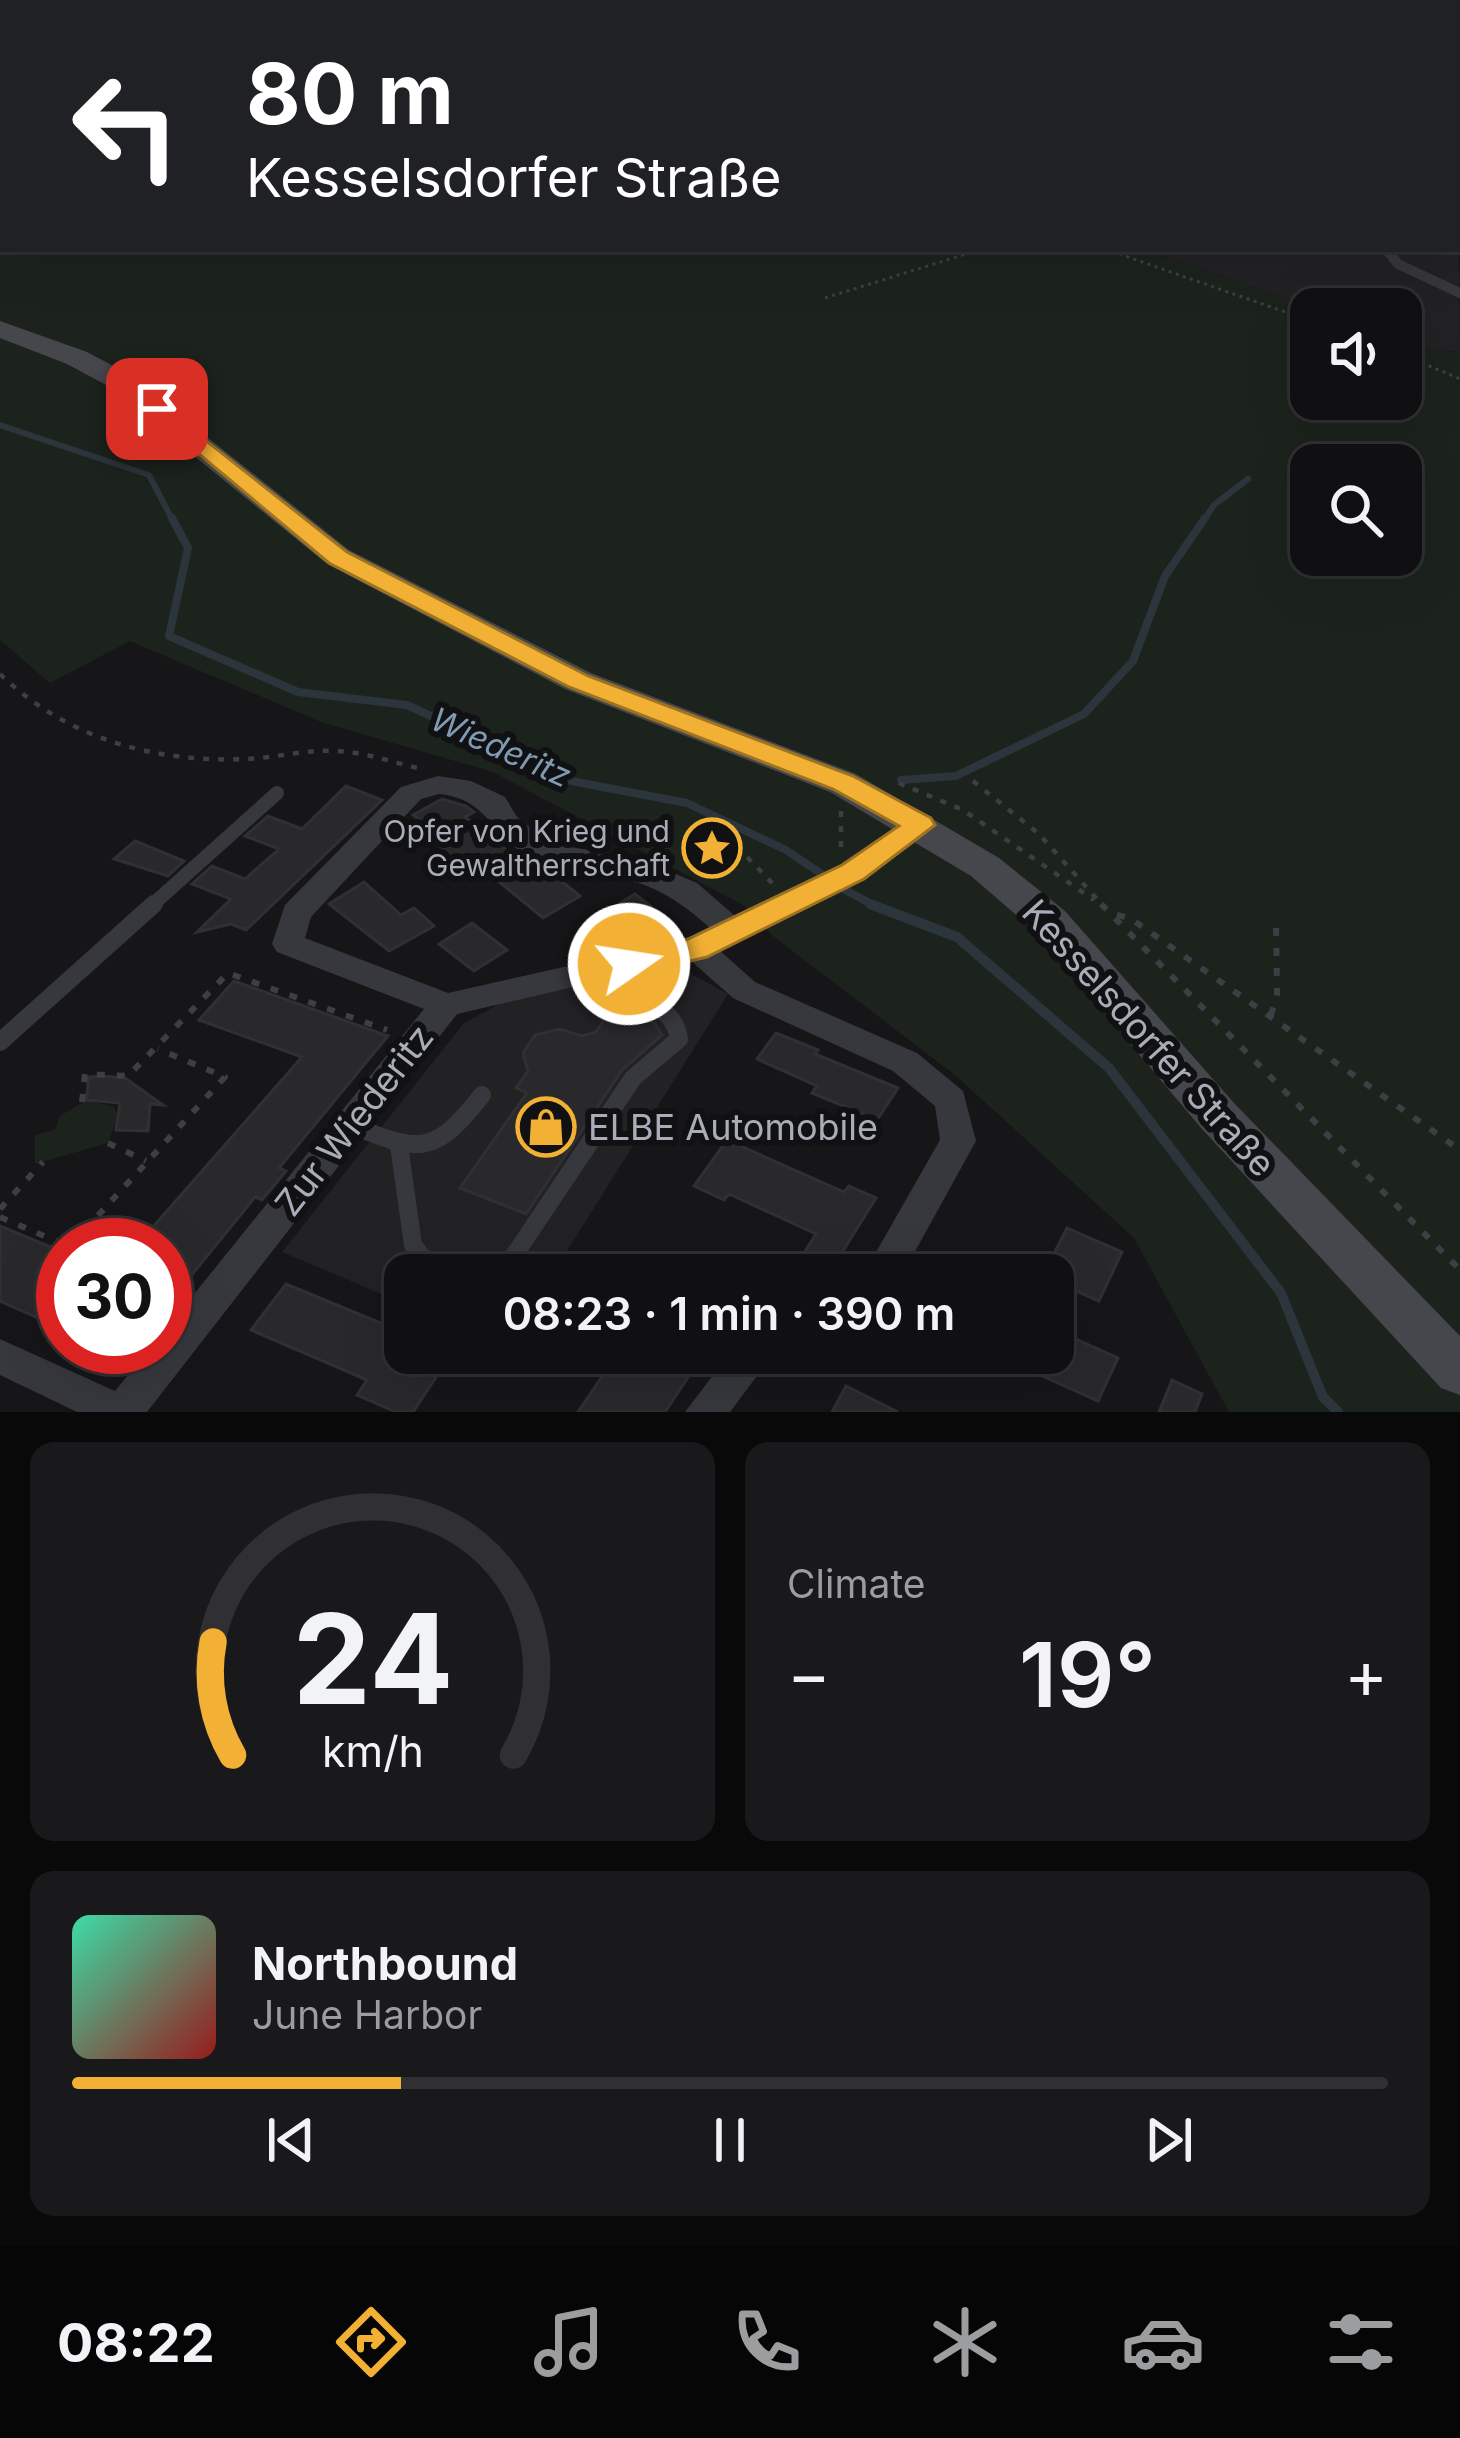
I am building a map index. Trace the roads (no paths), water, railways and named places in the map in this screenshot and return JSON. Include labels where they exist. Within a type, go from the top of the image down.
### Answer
[{"type":"main road","name":"Kesselsdorfer Straße","points":[[0,329],[77,358],[118,380],[338,557],[508,646],[657,715],[932,812],[985,867],[1050,921],[1219,1116],[1460,1372]]},
{"type":"street","points":[[446,1005],[288,944],[296,913],[411,793],[438,785],[479,794],[541,851],[645,871],[686,890],[731,929]]},
{"type":"street","name":"Zur Wiederitz","points":[[0,1356],[120,1412],[446,1005],[696,949],[808,895],[932,812]]},
{"type":"street","points":[[696,949],[744,989],[905,1062],[951,1100],[958,1141],[894,1254]]},
{"type":"street","points":[[705,1412],[737,1374]]},
{"type":"lane","points":[[1388,252],[1398,264],[1460,292]]},
{"type":"lane","points":[[0,1042],[277,793]]},
{"type":"lane","points":[[515,1254],[633,1078],[679,1040],[676,1022],[665,1011],[608,993],[596,971]]},
{"type":"lane","points":[[351,1124],[400,1145],[441,1144],[482,1095]]},
{"type":"lane","points":[[400,1145],[413,1245],[422,1254]]},
{"type":"waterway","name":"Wiederitz","points":[[0,425],[149,475],[173,521]]},
{"type":"waterway","points":[[1203,521],[1214,505],[1248,479]]},
{"type":"waterway","name":"Wiederitz","points":[[172,518],[188,548],[169,636],[298,692],[407,705],[571,781],[687,803],[786,850],[826,877]]},
{"type":"waterway","points":[[901,780],[956,776],[1084,714],[1133,661],[1165,576],[1205,518]]},
{"type":"waterway","name":"Wiederitz","points":[[838,886],[875,906]]},
{"type":"waterway","name":"Wiederitz","points":[[870,904],[875,906]]},
{"type":"waterway","name":"Wiederitz","points":[[875,906],[957,937],[1109,1068],[1281,1293],[1323,1397],[1338,1412]]},
{"type":"place","name":"Opfer von Krieg und Gewaltherrschaft","points":[[712,848]]},
{"type":"place","name":"ELBE Automobile","points":[[546,1127]]}]
